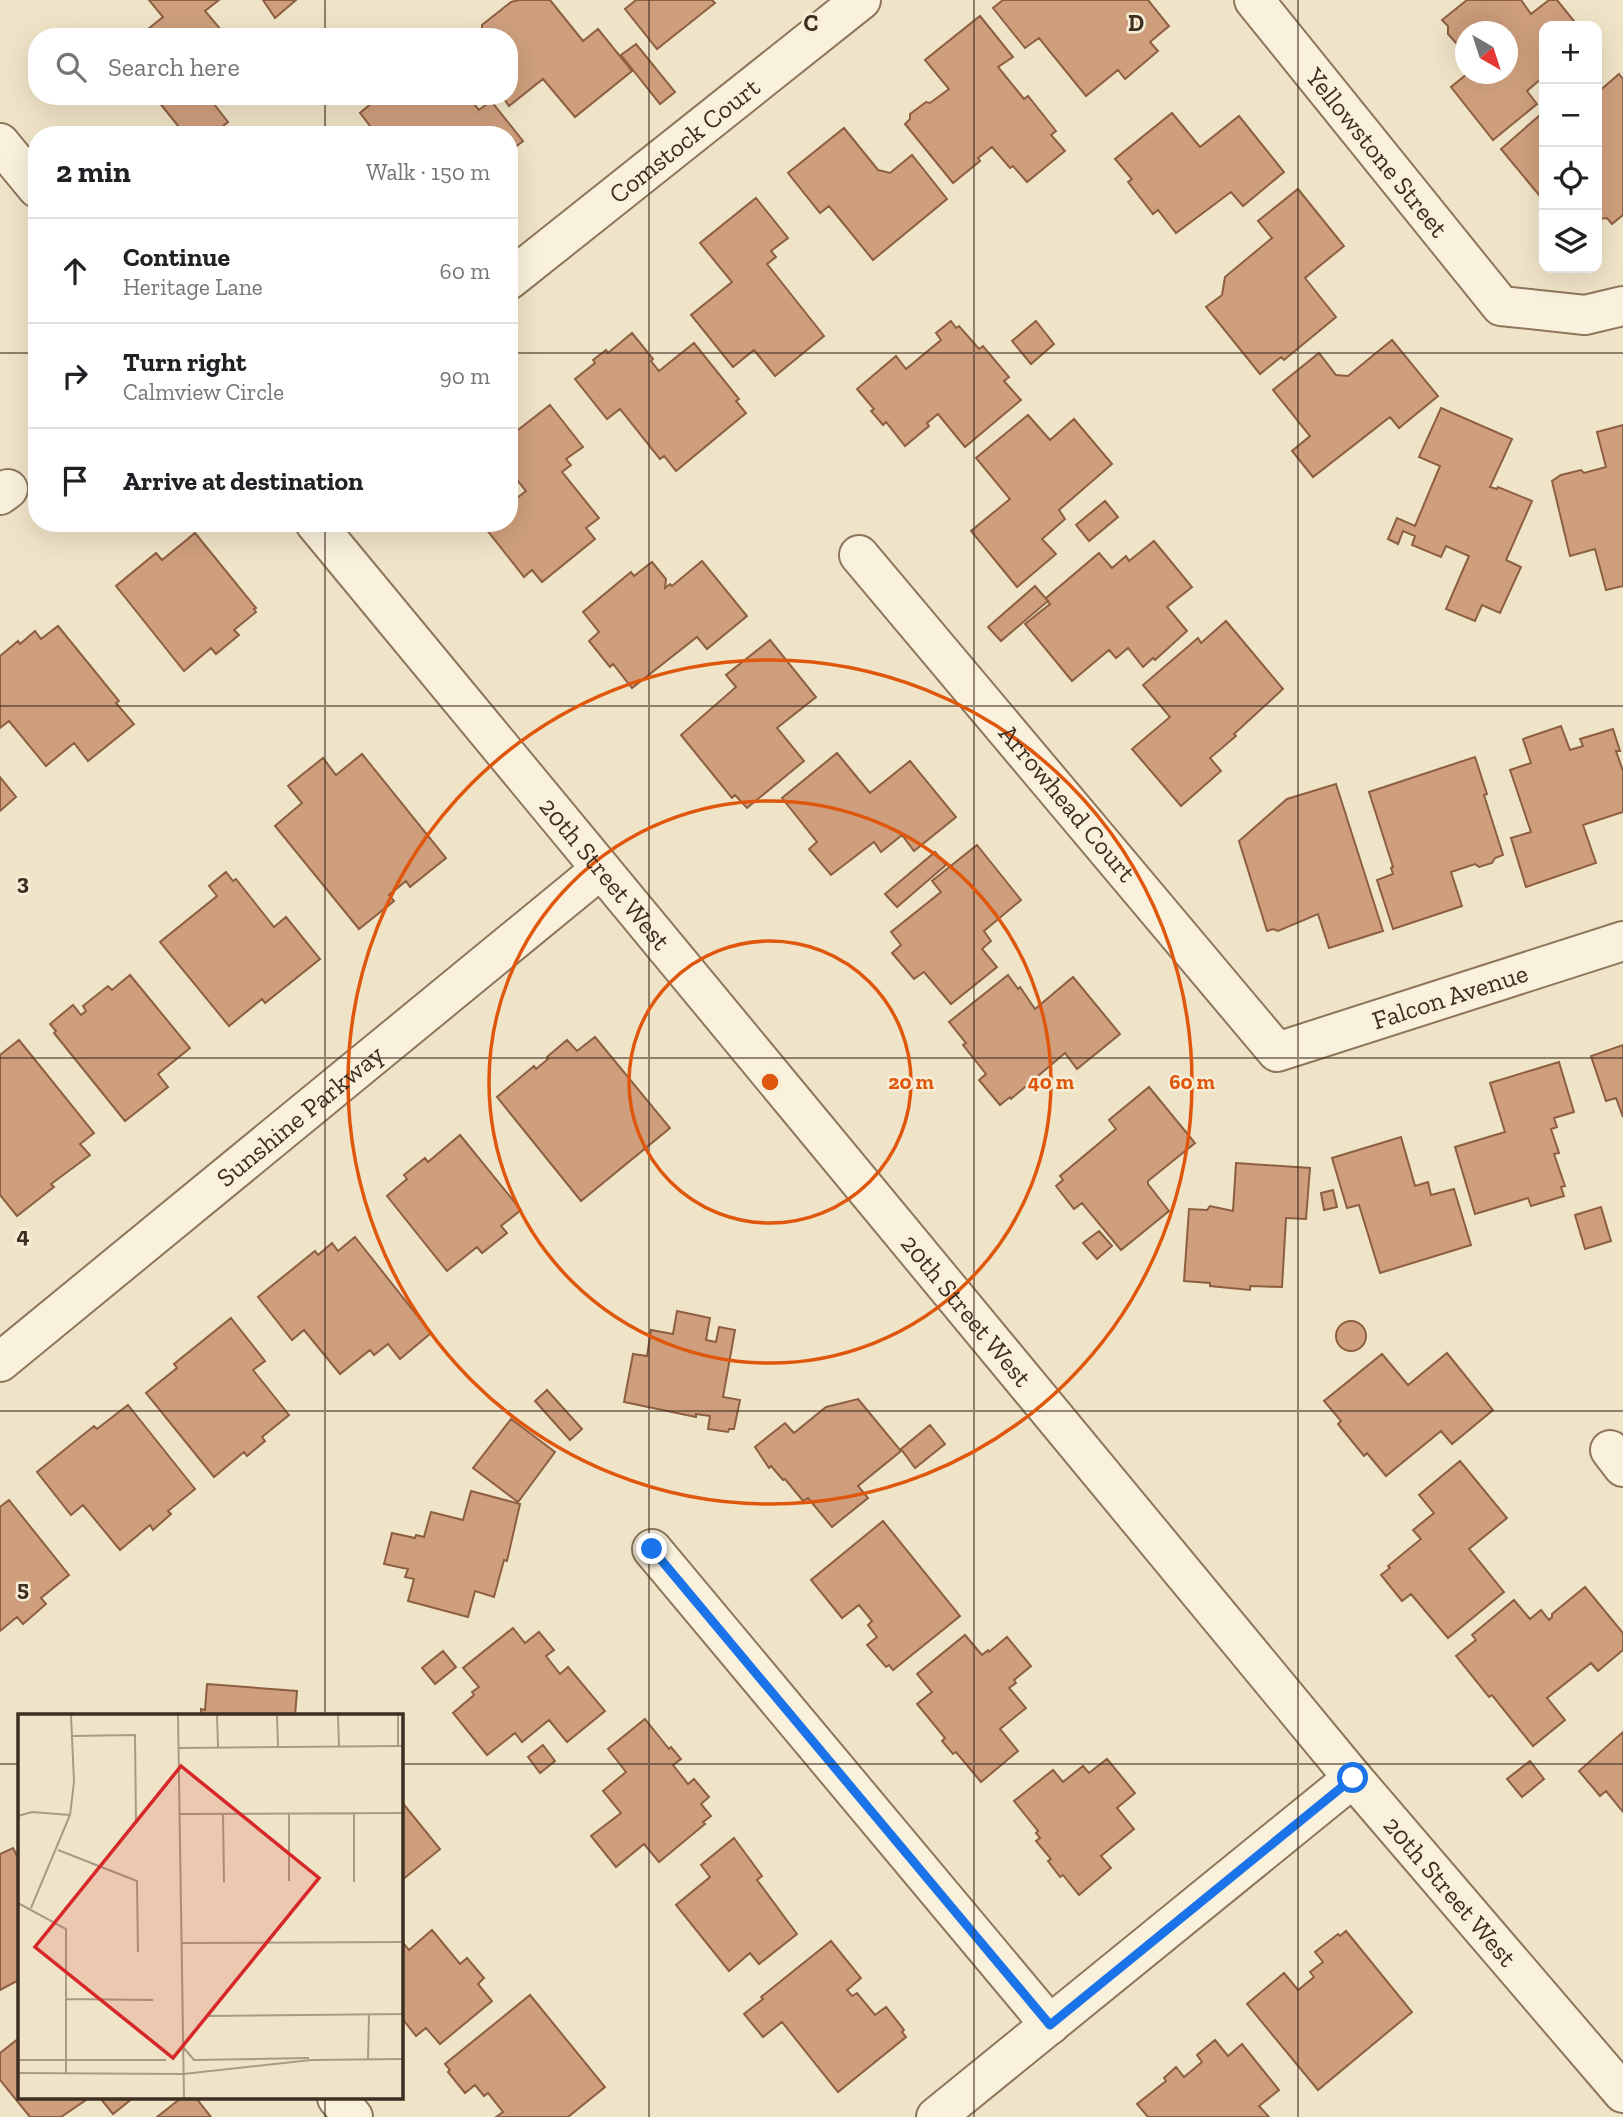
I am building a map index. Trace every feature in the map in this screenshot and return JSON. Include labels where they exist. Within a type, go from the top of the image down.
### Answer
[{"type":"street","name":"Comstock Court","points":[[518,273],[861,0]]},
{"type":"street","name":"Yellowstone Street","points":[[1254,0],[1501,306],[1585,315],[1623,306]]},
{"type":"street","points":[[0,143],[28,177]]},
{"type":"street","name":"20th Street West","points":[[322,532],[1353,1778],[1623,2093]]},
{"type":"street","name":"Arrowhead Court","points":[[859,555],[1277,1052]]},
{"type":"street","name":"Sunshine Parkway","points":[[0,1362],[601,869]]},
{"type":"street","name":"Falcon Avenue","points":[[1277,1052],[1623,941]]},
{"type":"street","points":[[652,1549],[1050,2025]]},
{"type":"street","points":[[936,2117],[1353,1778]]},
{"type":"street","points":[[339,2100],[353,2117]]},
{"type":"building","points":[[149,0],[219,0],[205,11],[219,28],[149,28],[163,17]]},
{"type":"building","points":[[263,0],[296,0],[275,18]]},
{"type":"building","points":[[550,0],[583,41],[598,29],[632,71],[575,117],[543,79],[518,99],[518,28],[482,28],[482,25],[511,2]]},
{"type":"building","points":[[636,0],[712,0],[715,3],[657,49],[625,9]]},
{"type":"building","points":[[1003,0],[1148,0],[1169,26],[1150,42],[1158,51],[1125,79],[1118,70],[1086,96],[1039,38],[1025,48],[993,8]]},
{"type":"building","points":[[1467,0],[1521,0],[1531,14],[1549,0],[1557,0],[1574,21],[1539,21],[1539,80],[1527,91],[1537,104],[1493,140],[1451,87],[1455,84],[1518,84],[1518,21],[1455,21],[1455,42],[1442,20]]},
{"type":"building","points":[[980,16],[1013,57],[998,67],[1024,99],[1028,96],[1056,131],[1051,135],[1065,151],[1027,182],[1013,166],[1010,168],[992,147],[978,158],[980,161],[953,183],[905,124],[910,119],[910,114],[949,89],[925,60]]},
{"type":"building","points":[[636,44],[675,92],[660,104],[621,55]]},
{"type":"building","points":[[1619,74],[1623,79],[1623,215],[1612,224],[1607,218],[1602,219],[1602,89]]},
{"type":"building","points":[[161,105],[215,105],[228,122],[223,126],[178,126]]},
{"type":"building","points":[[369,105],[475,105],[479,110],[486,105],[494,105],[511,126],[370,126],[360,113]]},
{"type":"building","points":[[1172,113],[1200,147],[1239,116],[1284,172],[1243,206],[1231,192],[1176,233],[1158,210],[1153,214],[1128,182],[1132,179],[1115,159]]},
{"type":"building","points":[[1539,116],[1539,195],[1501,149]]},
{"type":"building","points":[[844,128],[878,170],[890,173],[912,155],[947,199],[873,260],[829,206],[820,213],[788,173]]},
{"type":"building","points":[[1298,189],[1344,246],[1305,278],[1336,317],[1284,360],[1281,357],[1260,374],[1206,307],[1222,295],[1225,277],[1272,238],[1258,221]]},
{"type":"building","points":[[756,198],[788,238],[771,251],[776,257],[767,264],[824,336],[775,376],[754,350],[733,367],[691,315],[732,282],[700,243]]},
{"type":"building","points":[[951,321],[956,328],[959,326],[979,349],[983,346],[1009,377],[1004,381],[1021,400],[965,447],[938,414],[927,423],[929,426],[905,446],[886,422],[883,425],[871,411],[874,409],[857,389],[896,356],[906,369],[941,340],[936,333]]},
{"type":"building","points":[[1036,321],[1054,344],[1031,364],[1012,341]]},
{"type":"building","points":[[632,333],[659,371],[694,343],[739,399],[736,401],[746,413],[676,471],[664,456],[660,459],[620,409],[607,419],[575,379],[595,363],[593,360],[606,350],[608,353]]},
{"type":"building","points":[[1392,340],[1438,396],[1399,428],[1390,417],[1313,477],[1292,451],[1310,436],[1273,390],[1319,353],[1336,375],[1348,376]]},
{"type":"building","points":[[550,405],[583,447],[566,459],[571,465],[562,472],[599,518],[586,528],[595,539],[542,582],[532,570],[524,577],[489,532],[518,532],[518,497],[526,491],[518,481],[518,430]]},
{"type":"building","points":[[1441,408],[1512,439],[1490,487],[1498,487],[1532,501],[1506,560],[1521,567],[1500,613],[1482,605],[1475,621],[1446,609],[1469,556],[1446,546],[1441,557],[1412,545],[1415,536],[1403,531],[1398,544],[1388,539],[1397,518],[1415,526],[1440,466],[1419,457]]},
{"type":"building","points":[[1028,415],[1050,440],[1074,419],[1112,464],[1059,510],[1065,519],[1042,539],[1056,554],[1017,587],[971,531],[1010,499],[976,458]]},
{"type":"building","points":[[1623,425],[1623,586],[1606,590],[1595,549],[1570,556],[1552,481],[1561,475],[1606,467],[1597,432]]},
{"type":"building","points":[[1105,501],[1118,517],[1089,541],[1076,525]]},
{"type":"building","points":[[195,533],[256,608],[256,612],[234,630],[239,635],[216,654],[211,648],[184,671],[116,586],[156,553],[162,560]]},
{"type":"building","points":[[1154,541],[1192,587],[1167,607],[1187,631],[1155,660],[1153,658],[1143,667],[1128,648],[1116,658],[1109,650],[1072,681],[1025,624],[1050,604],[1046,598],[1099,553],[1112,568],[1126,556],[1129,561]]},
{"type":"building","points":[[702,561],[747,616],[707,649],[697,637],[632,688],[613,664],[610,667],[589,641],[599,632],[583,612],[631,572],[634,576],[652,562],[666,579],[665,588],[670,584],[672,586]]},
{"type":"building","points":[[1035,586],[1048,601],[1001,641],[988,627]]},
{"type":"building","points":[[1226,621],[1283,689],[1210,758],[1221,771],[1181,806],[1132,749],[1170,717],[1143,685],[1198,638],[1201,643]]},
{"type":"building","points":[[58,626],[119,701],[116,703],[134,724],[88,761],[74,743],[46,766],[9,721],[0,728],[0,656],[35,631],[41,639]]},
{"type":"building","points":[[770,640],[816,697],[777,728],[804,761],[747,808],[735,795],[732,798],[681,735],[736,687],[726,675]]},
{"type":"building","points":[[1561,726],[1570,750],[1583,746],[1580,739],[1613,729],[1620,751],[1616,751],[1623,771],[1623,812],[1583,825],[1596,863],[1526,887],[1511,838],[1531,832],[1510,770],[1531,763],[1523,739]]},
{"type":"building","points":[[837,753],[870,793],[910,761],[956,817],[914,851],[902,835],[881,852],[874,842],[831,875],[809,849],[817,842],[782,798]]},
{"type":"building","points":[[362,754],[446,858],[410,887],[406,881],[389,895],[394,901],[359,929],[275,826],[302,803],[288,786],[323,758],[336,775]]},
{"type":"building","points":[[1475,757],[1503,855],[1495,858],[1492,863],[1479,867],[1475,864],[1451,872],[1462,906],[1393,929],[1377,880],[1393,874],[1393,867],[1369,792]]},
{"type":"building","points":[[0,777],[16,797],[0,811]]},
{"type":"building","points":[[1336,784],[1383,931],[1329,948],[1318,914],[1278,931],[1267,931],[1239,841],[1287,799]]},
{"type":"building","points":[[977,845],[1021,900],[984,931],[991,941],[982,949],[997,967],[951,1004],[924,972],[914,979],[892,953],[901,945],[891,932],[941,892],[932,881]]},
{"type":"building","points":[[935,852],[946,865],[897,907],[885,894]]},
{"type":"building","points":[[226,872],[233,881],[236,879],[274,927],[286,917],[320,959],[265,1003],[262,999],[229,1026],[160,942],[217,896],[209,886]]},
{"type":"building","points":[[130,975],[190,1048],[158,1074],[168,1087],[125,1121],[54,1033],[56,1031],[50,1024],[73,1005],[81,1015],[86,1011],[83,1006],[108,986],[112,990]]},
{"type":"building","points":[[1008,975],[1035,1009],[1073,977],[1120,1034],[1077,1069],[1065,1053],[1011,1099],[1010,1097],[1000,1105],[979,1080],[986,1074],[949,1022]]},
{"type":"building","points":[[595,1037],[670,1128],[581,1201],[497,1097],[534,1066],[536,1069],[567,1040],[577,1051]]},
{"type":"building","points":[[19,1040],[94,1133],[80,1144],[90,1155],[51,1184],[54,1187],[17,1216],[0,1195],[0,1055]]},
{"type":"building","points":[[1623,1045],[1623,1117],[1616,1098],[1606,1101],[1591,1056]]},
{"type":"building","points":[[1559,1062],[1574,1112],[1554,1118],[1557,1127],[1551,1129],[1559,1153],[1554,1154],[1565,1186],[1561,1187],[1564,1196],[1531,1206],[1528,1198],[1475,1214],[1455,1147],[1505,1132],[1490,1083]]},
{"type":"building","points":[[1149,1087],[1195,1143],[1148,1181],[1169,1211],[1121,1250],[1082,1203],[1074,1209],[1056,1186],[1063,1180],[1060,1176],[1116,1129],[1109,1120]]},
{"type":"building","points":[[460,1135],[521,1210],[501,1226],[507,1233],[482,1253],[477,1247],[447,1271],[387,1196],[407,1179],[404,1175],[425,1158],[428,1162]]},
{"type":"building","points":[[1401,1137],[1415,1186],[1428,1182],[1431,1195],[1454,1189],[1471,1245],[1380,1273],[1359,1205],[1347,1208],[1332,1158]]},
{"type":"building","points":[[1236,1163],[1310,1168],[1306,1219],[1286,1218],[1282,1287],[1250,1286],[1250,1290],[1184,1281],[1189,1209],[1207,1210],[1210,1206],[1233,1211]]},
{"type":"building","points":[[1333,1190],[1337,1207],[1324,1210],[1321,1193]]},
{"type":"building","points":[[1601,1207],[1611,1241],[1585,1249],[1575,1215]]},
{"type":"building","points":[[1099,1231],[1112,1246],[1097,1259],[1083,1243]]},
{"type":"building","points":[[355,1237],[431,1333],[400,1359],[388,1344],[374,1355],[370,1350],[340,1374],[304,1330],[292,1340],[258,1297],[315,1251],[318,1255],[332,1243],[338,1251]]},
{"type":"building","points":[[677,1311],[710,1318],[706,1340],[716,1342],[719,1327],[735,1330],[723,1397],[740,1400],[734,1429],[729,1429],[728,1432],[708,1429],[710,1416],[696,1414],[696,1417],[624,1402],[633,1354],[647,1356],[651,1330],[673,1334]]},
{"type":"building","points":[[231,1318],[265,1361],[253,1370],[289,1415],[262,1437],[265,1441],[247,1456],[244,1452],[214,1477],[146,1393],[177,1368],[174,1364]]},
{"type":"building","points":[[1351,1321],[1361,1326],[1366,1336],[1361,1346],[1351,1351],[1341,1346],[1336,1336],[1341,1326]]},
{"type":"building","points":[[1447,1353],[1493,1410],[1452,1444],[1441,1431],[1386,1476],[1367,1453],[1364,1456],[1338,1424],[1341,1421],[1324,1401],[1382,1354],[1408,1385]]},
{"type":"building","points":[[547,1390],[582,1429],[570,1440],[535,1401]]},
{"type":"building","points":[[858,1399],[901,1451],[858,1486],[868,1498],[832,1527],[808,1498],[803,1501],[785,1479],[771,1466],[769,1468],[755,1447],[785,1423],[794,1433],[826,1407]]},
{"type":"building","points":[[128,1405],[195,1489],[168,1511],[171,1514],[153,1530],[150,1525],[120,1550],[83,1505],[71,1515],[37,1472],[94,1426],[97,1429]]},
{"type":"building","points":[[511,1419],[555,1452],[518,1502],[473,1468]]},
{"type":"building","points":[[930,1425],[945,1444],[915,1468],[901,1449]]},
{"type":"building","points":[[1460,1461],[1507,1518],[1469,1549],[1504,1592],[1448,1638],[1411,1594],[1402,1601],[1381,1575],[1421,1539],[1413,1530],[1434,1513],[1419,1495]]},
{"type":"building","points":[[471,1491],[520,1504],[507,1561],[504,1560],[494,1597],[475,1591],[468,1617],[408,1601],[414,1579],[405,1577],[408,1569],[384,1564],[392,1533],[415,1538],[416,1535],[424,1537],[431,1512],[463,1520]]},
{"type":"building","points":[[9,1500],[69,1575],[41,1598],[46,1604],[23,1624],[17,1617],[0,1631],[0,1507]]},
{"type":"building","points":[[883,1521],[960,1616],[893,1670],[889,1665],[886,1667],[867,1645],[877,1637],[868,1625],[872,1621],[859,1605],[842,1618],[811,1580]]},
{"type":"building","points":[[1585,1587],[1623,1633],[1623,1650],[1598,1671],[1591,1663],[1547,1698],[1565,1720],[1533,1746],[1456,1656],[1476,1640],[1472,1635],[1514,1600],[1530,1619],[1541,1610],[1549,1620],[1552,1614]]},
{"type":"building","points":[[513,1628],[525,1643],[539,1632],[554,1650],[546,1656],[560,1674],[568,1667],[605,1711],[567,1742],[549,1720],[522,1742],[515,1733],[487,1755],[453,1713],[474,1695],[472,1692],[479,1687],[463,1668]]},
{"type":"building","points":[[965,1635],[982,1655],[1007,1637],[1031,1666],[1014,1680],[1016,1683],[1009,1688],[1026,1708],[1000,1729],[1018,1751],[981,1782],[956,1752],[953,1754],[942,1741],[945,1738],[917,1704],[932,1692],[917,1674]]},
{"type":"building","points":[[443,1651],[456,1667],[435,1684],[422,1668]]},
{"type":"building","points":[[207,1684],[297,1691],[295,1714],[201,1714],[201,1709],[205,1710]]},
{"type":"building","points":[[645,1719],[669,1749],[671,1747],[681,1759],[673,1765],[688,1784],[694,1779],[709,1797],[701,1804],[711,1816],[659,1862],[644,1844],[616,1867],[591,1836],[621,1813],[603,1791],[626,1772],[608,1749]]},
{"type":"building","points":[[1623,1732],[1623,1812],[1606,1791],[1600,1796],[1579,1771]]},
{"type":"building","points":[[543,1745],[555,1761],[540,1773],[528,1757]]},
{"type":"building","points":[[1107,1759],[1135,1793],[1117,1808],[1134,1829],[1101,1856],[1111,1868],[1079,1895],[1048,1861],[1051,1859],[1036,1841],[1040,1838],[1036,1833],[1038,1831],[1014,1801],[1053,1770],[1063,1782],[1083,1766],[1089,1773]]},
{"type":"building","points":[[1530,1761],[1544,1779],[1522,1797],[1507,1779]]},
{"type":"building","points":[[402,1802],[440,1849],[402,1880]]},
{"type":"building","points":[[734,1838],[762,1876],[757,1880],[797,1934],[759,1964],[750,1953],[729,1971],[676,1905],[710,1877],[701,1865]]},
{"type":"building","points":[[13,1848],[18,1858],[18,1981],[0,1990],[0,1854]]},
{"type":"building","points":[[432,1930],[460,1964],[467,1958],[484,1978],[478,1984],[492,2001],[440,2044],[426,2028],[416,2036],[402,2018],[402,1941],[409,1950]]},
{"type":"building","points":[[1346,1931],[1412,2012],[1318,2090],[1247,2004],[1284,1973],[1298,1990],[1314,1977],[1310,1972],[1323,1962],[1315,1952]]},
{"type":"building","points":[[831,1941],[861,1978],[847,1990],[852,1996],[857,1993],[875,2015],[886,2007],[904,2030],[902,2032],[906,2037],[838,2092],[782,2022],[763,2037],[744,2014]]},
{"type":"building","points":[[530,1995],[605,2087],[568,2117],[496,2117],[503,2112],[488,2093],[484,2096],[475,2085],[465,2093],[445,2064]]},
{"type":"building","points":[[18,2039],[18,2100],[86,2100],[61,2117],[30,2117],[0,2080],[0,2053]]},
{"type":"building","points":[[1215,2040],[1228,2056],[1242,2044],[1279,2090],[1259,2106],[1269,2117],[1148,2117],[1137,2104],[1166,2081],[1164,2078],[1176,2067],[1184,2077],[1202,2062],[1197,2055]]},
{"type":"building","points":[[102,2100],[130,2100],[113,2114]]},
{"type":"building","points":[[178,2100],[198,2100],[211,2117],[157,2117]]},
{"type":"route","points":[[652,1549],[1050,2025],[1353,1778]]}]
